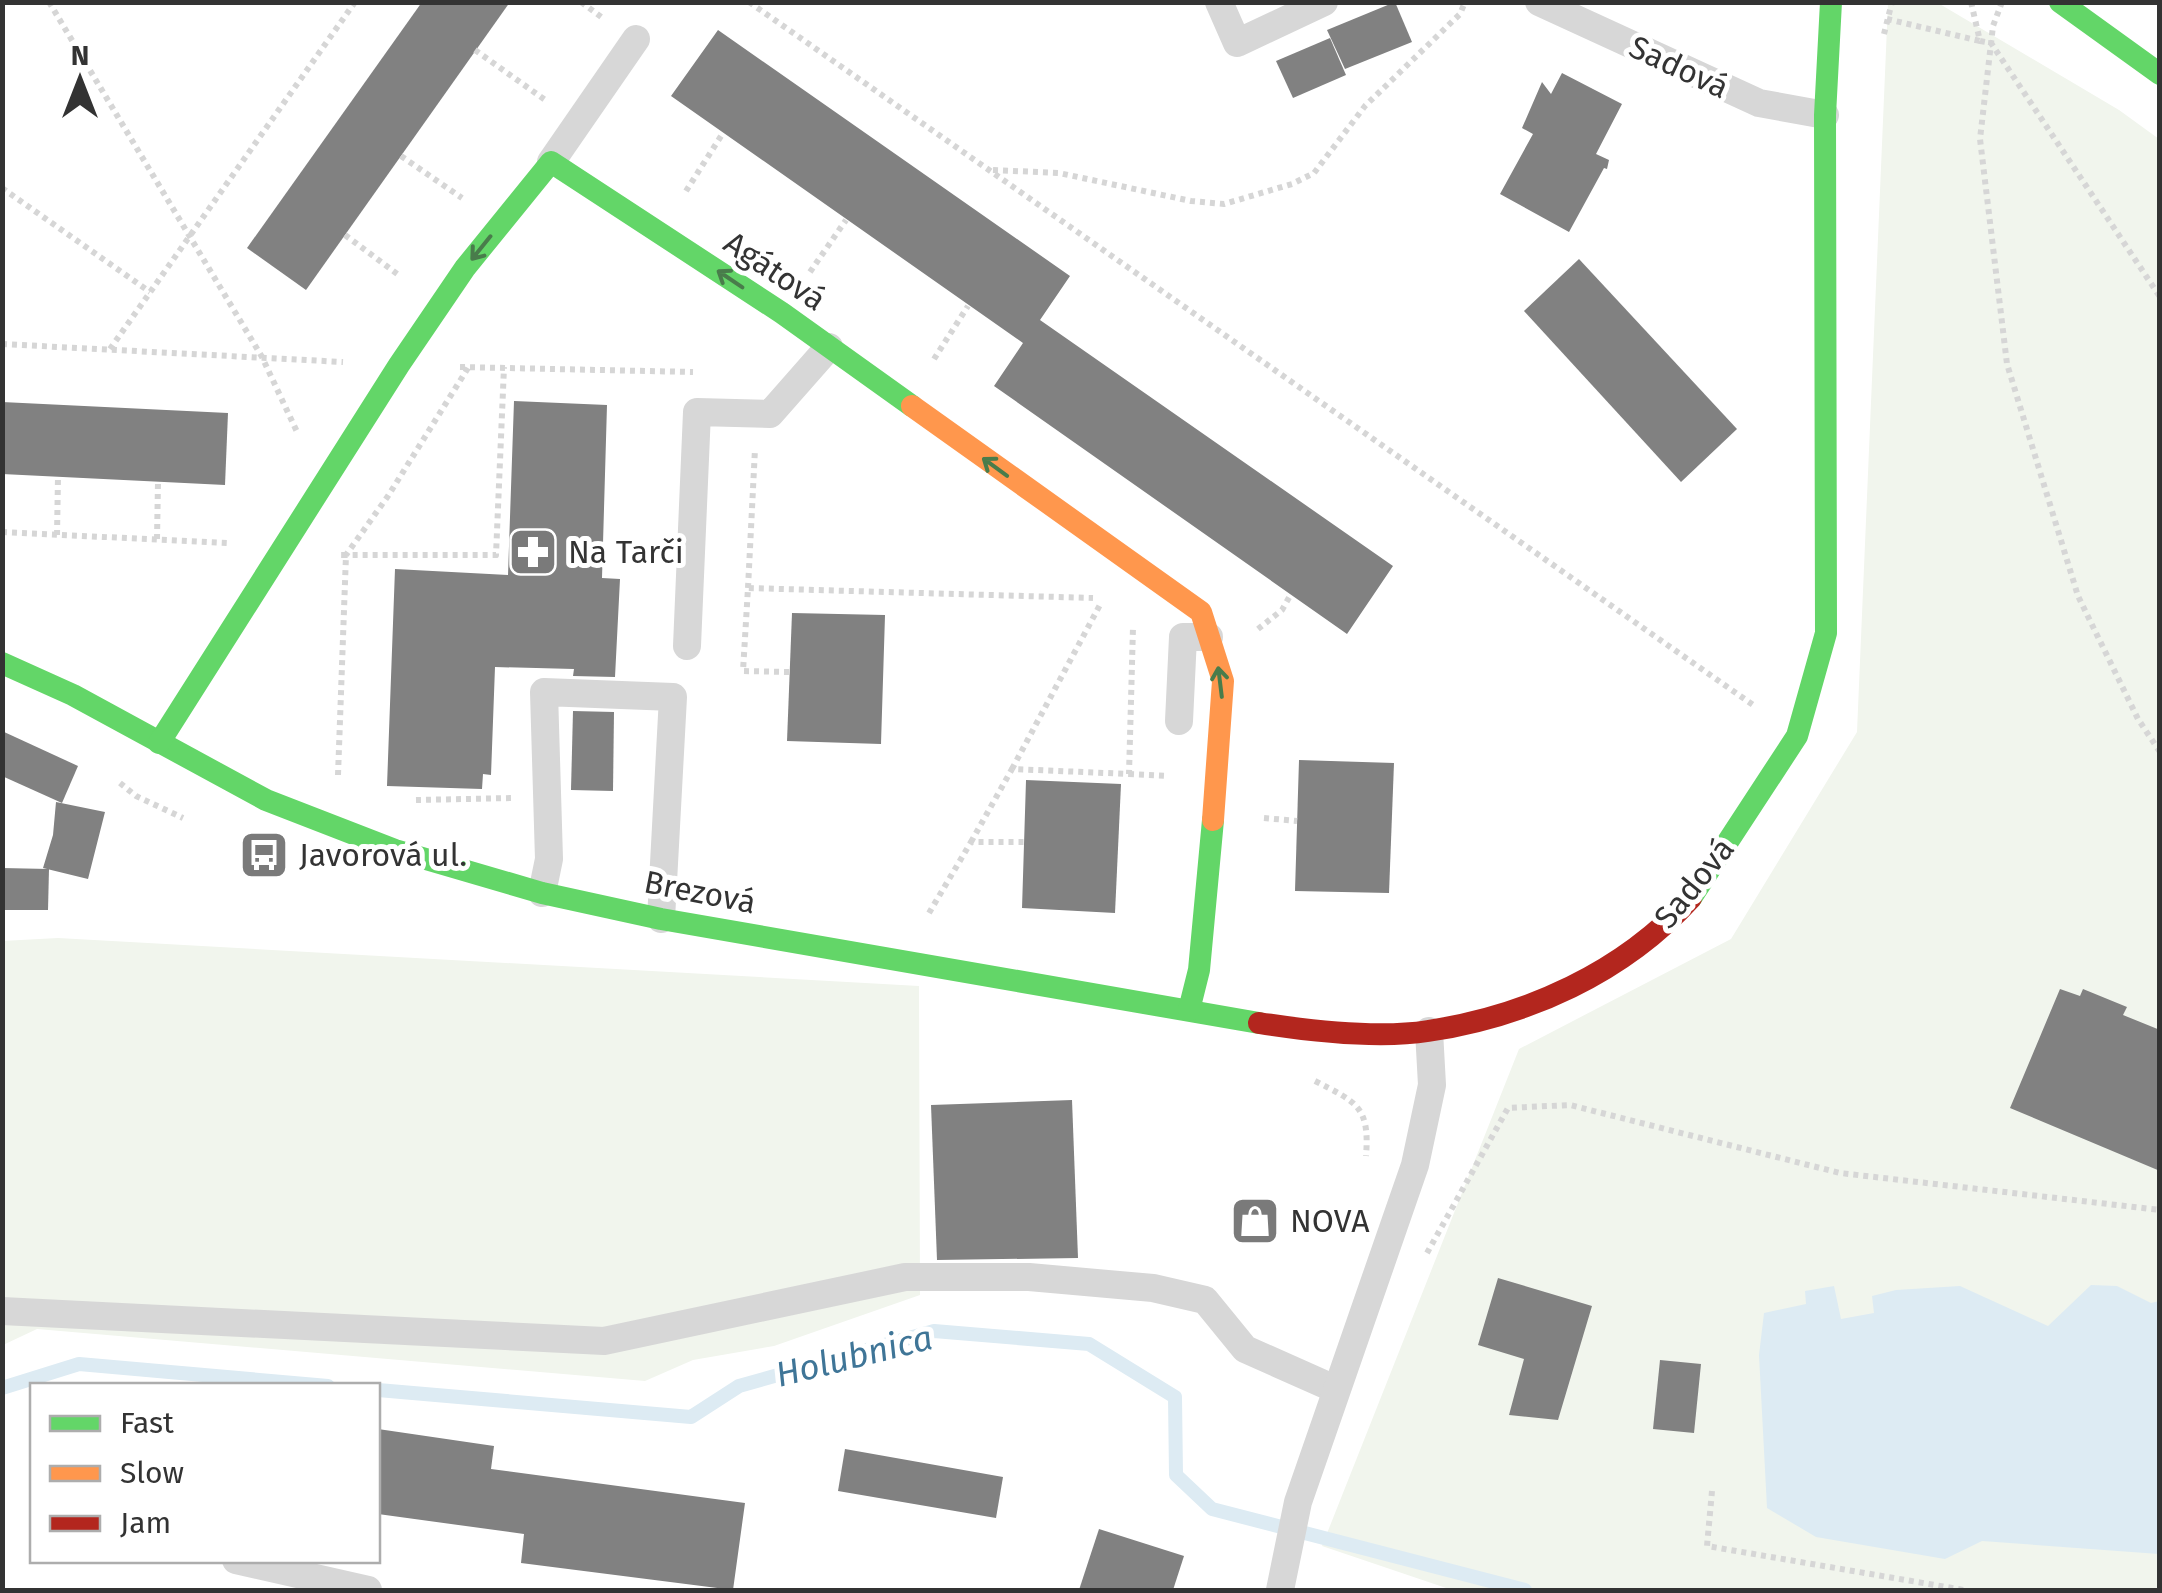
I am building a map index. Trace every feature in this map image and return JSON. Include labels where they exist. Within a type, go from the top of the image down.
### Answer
[{"type":"street","name":"Sadová","points":[[1429,1031],[1528,1006],[1580,985],[1656,933],[1707,876],[1797,736],[1826,633],[1825,114],[1831,2]]},
{"type":"street","points":[[2060,2],[2160,74]]},
{"type":"street","points":[[159,744],[399,365],[440,305],[551,162]]},
{"type":"street","name":"Agátová","points":[[551,162],[782,313],[1201,612],[1223,681],[1199,970],[1189,1010]]},
{"type":"street","name":"Brezová","points":[[2,663],[308,818],[395,850],[542,894],[661,919],[1189,1010],[1336,1032],[1429,1031]]},
{"type":"lane","points":[[1219,2],[1237,43],[1324,2]]},
{"type":"lane","name":"Sadová","points":[[1554,6],[1758,103],[1825,114]]},
{"type":"lane","points":[[551,162],[636,40]]},
{"type":"lane","points":[[687,646],[697,412],[770,414],[830,347]]},
{"type":"lane","points":[[1179,721],[1183,637],[1209,638]]},
{"type":"lane","points":[[542,894],[549,859],[544,692],[673,697],[661,919]]},
{"type":"lane","points":[[1280,1590],[1298,1502],[1414,1165],[1432,1085],[1429,1031]]},
{"type":"lane","points":[[2,1311],[604,1341],[905,1277],[1029,1277],[1153,1288],[1204,1300],[1245,1349],[1335,1389]]},
{"type":"lane","points":[[249,1563],[358,1588]]},
{"type":"lane","points":[[336,1563],[358,1588]]},
{"type":"path","points":[[49,2],[262,358],[323,488]]},
{"type":"path","points":[[109,350],[355,2]]},
{"type":"path","points":[[749,2],[1758,708],[1762,691]]},
{"type":"path","points":[[989,170],[1059,173],[1191,201],[1224,204],[1292,184],[1314,172],[1365,106],[1460,14],[1465,2]]},
{"type":"path","points":[[1971,2],[1980,41]]},
{"type":"path","points":[[2002,2],[1991,42],[1980,139],[2007,364],[2078,596],[2138,720],[2160,752]]},
{"type":"path","points":[[1888,18],[1991,42]]},
{"type":"path","points":[[1991,42],[2160,297]]},
{"type":"path","points":[[475,50],[559,110]]},
{"type":"path","points":[[659,232],[724,133]]},
{"type":"path","points":[[402,156],[500,225]]},
{"type":"path","points":[[2,188],[150,292]]},
{"type":"path","points":[[782,313],[846,220]]},
{"type":"path","points":[[345,235],[440,305]]},
{"type":"path","points":[[906,402],[968,306]]},
{"type":"path","points":[[2,344],[399,365],[700,372]]},
{"type":"path","points":[[337,786],[346,555],[469,367]]},
{"type":"path","points":[[346,555],[496,555],[504,368]]},
{"type":"path","points":[[57,534],[58,476]]},
{"type":"path","points":[[157,539],[158,482]]},
{"type":"path","points":[[2,532],[241,544],[283,552]]},
{"type":"path","points":[[789,672],[743,671],[748,588],[1105,596],[921,928]]},
{"type":"path","points":[[1012,769],[1129,774],[1133,616]]},
{"type":"path","points":[[402,799],[456,801],[547,796]]},
{"type":"path","points":[[1261,818],[1297,821]]},
{"type":"path","points":[[971,842],[1024,842]]},
{"type":"path","points":[[1304,1075],[1354,1103],[1364,1116],[1368,1128],[1366,1156]]},
{"type":"path","points":[[1471,1178],[1508,1108],[1570,1106],[1840,1174],[2160,1210]]},
{"type":"path","points":[[1712,1491],[1706,1546],[1964,1590]]},
{"type":"shaded area","points":[[1888,3],[1938,3],[2119,110],[2159,139],[2159,1590],[1452,1590],[1322,1546],[1519,1049],[1731,939],[1857,732]]},
{"type":"shaded area","points":[[58,938],[919,986],[920,1295],[774,1346],[693,1360],[645,1381],[37,1329],[3,1345],[2,941]]},
{"type":"shaded area","points":[[2091,1285],[2117,1286],[2151,1303],[2159,1301],[2159,1554],[1982,1541],[1945,1559],[1816,1537],[1767,1508],[1759,1355],[1764,1313],[1806,1304],[1805,1291],[1834,1286],[1841,1319],[1874,1313],[1872,1296],[1896,1290],[1960,1286],[2048,1326]]},
{"type":"building","points":[[422,2],[510,2],[306,290],[247,248]]},
{"type":"building","points":[[1395,2],[1412,42],[1345,69],[1327,30]]},
{"type":"building","points":[[718,30],[1070,276],[1040,320],[1393,566],[1347,634],[994,386],[1023,343],[671,96]]},
{"type":"building","points":[[1330,38],[1346,75],[1293,98],[1276,61]]},
{"type":"building","points":[[1562,73],[1622,104],[1596,154],[1609,160],[1607,169],[1604,168],[1569,232],[1500,194],[1533,134],[1522,128],[1542,82],[1551,94]]},
{"type":"building","points":[[1579,259],[1737,429],[1681,482],[1524,311]]},
{"type":"building","points":[[514,401],[607,405],[602,578],[620,579],[615,677],[573,676],[574,669],[495,667],[491,775],[483,774],[482,789],[387,786],[395,569],[508,575]]},
{"type":"building","points":[[2,402],[228,413],[225,485],[2,474]]},
{"type":"building","points":[[792,613],[885,615],[881,744],[787,741]]},
{"type":"building","points":[[573,711],[614,712],[613,791],[571,790]]},
{"type":"building","points":[[2,731],[78,766],[62,803],[2,776]]},
{"type":"building","points":[[1299,760],[1394,763],[1389,893],[1295,891]]},
{"type":"building","points":[[1026,780],[1121,784],[1115,913],[1022,908]]},
{"type":"building","points":[[56,802],[105,812],[88,879],[43,868],[53,835]]},
{"type":"building","points":[[2,868],[49,869],[48,910],[2,910]]},
{"type":"building","points":[[2060,989],[2080,996],[2083,989],[2127,1007],[2123,1015],[2160,1030],[2160,1171],[2010,1108]]},
{"type":"building","points":[[1072,1100],[1078,1258],[937,1260],[931,1105]]},
{"type":"building","points":[[1498,1278],[1592,1306],[1558,1420],[1509,1415],[1524,1359],[1478,1345]]},
{"type":"building","points":[[1660,1360],[1701,1364],[1694,1433],[1653,1429]]},
{"type":"building","points":[[380,1429],[494,1446],[491,1469],[745,1503],[733,1590],[521,1563],[524,1534],[380,1514]]},
{"type":"building","points":[[845,1449],[1003,1477],[996,1518],[838,1491]]},
{"type":"building","points":[[1099,1529],[1184,1556],[1173,1590],[1079,1590]]},
{"type":"waterway","name":"Holubnica","points":[[380,1390],[691,1417],[739,1386],[934,1331],[1089,1344],[1175,1397],[1176,1475],[1212,1509],[1525,1590]]},
{"type":"waterway","name":"Holubnica","points":[[2,1388],[79,1364],[294,1383]]},
{"type":"traffic: fast","points":[[1691,898],[1797,736],[1826,633],[1825,115],[1831,2]]},
{"type":"traffic: fast","points":[[2060,2],[2160,74]]},
{"type":"traffic: fast","points":[[159,743],[399,365],[465,268],[551,162],[782,313],[912,406]]},
{"type":"traffic: fast","points":[[2,663],[73,695],[266,800],[395,850],[542,893],[661,919],[1259,1023]]},
{"type":"traffic: fast","points":[[1189,1010],[1199,970],[1213,820]]},
{"type":"traffic: slow","points":[[912,406],[1201,612],[1223,681],[1213,820]]},
{"type":"traffic: jam","points":[[1259,1023],[1388,1034],[1428,1031],[1501,1014],[1537,1002],[1604,969],[1664,925],[1691,898]]},
{"type":"place","name":"Na Tarči","points":[[533,552]]},
{"type":"place","name":"Javorová ul.","points":[[264,855]]},
{"type":"place","name":"NOVA","points":[[1255,1221]]}]
